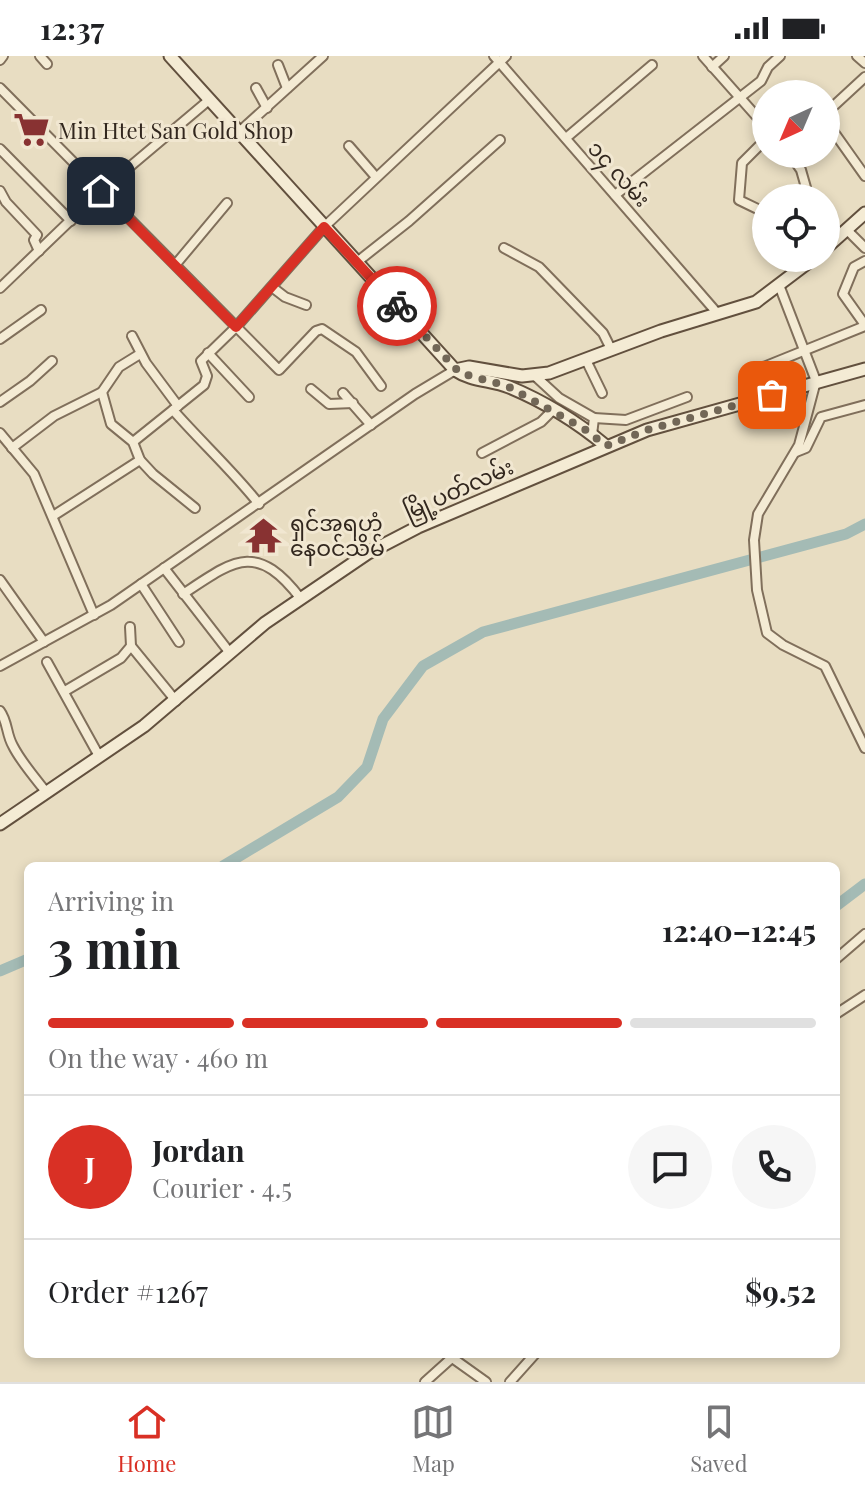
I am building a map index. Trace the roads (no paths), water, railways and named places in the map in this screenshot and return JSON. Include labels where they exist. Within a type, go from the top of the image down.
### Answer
[{"type":"main road","points":[[170,56],[455,370],[465,376],[507,386],[553,410],[606,446]]},
{"type":"main road","points":[[840,236],[865,213]]},
{"type":"main road","points":[[455,370],[469,367],[522,376],[534,375],[756,302],[796,272]]},
{"type":"main road","name":"မြို့ပတ်လမ်း","points":[[0,824],[176,701],[230,653],[368,553],[418,527],[647,430],[865,369]]},
{"type":"street","points":[[238,133],[323,56]]},
{"type":"street","points":[[703,56],[752,111]]},
{"type":"street","points":[[712,67],[724,56]]},
{"type":"street","points":[[615,195],[761,81],[768,67],[780,56]]},
{"type":"street","points":[[857,56],[865,63]]},
{"type":"street","points":[[133,442],[207,381],[201,361],[208,353],[236,327],[324,227],[500,58]]},
{"type":"street","name":"၁၄ လမ်း","points":[[500,58],[718,314]]},
{"type":"street","points":[[278,65],[287,88]]},
{"type":"street","points":[[566,138],[652,65]]},
{"type":"street","points":[[840,100],[865,77]]},
{"type":"street","points":[[856,85],[865,94]]},
{"type":"street","points":[[0,88],[279,370],[316,331],[322,329],[356,352],[381,386]]},
{"type":"street","points":[[256,88],[267,108]]},
{"type":"street","points":[[0,288],[101,191],[209,100]]},
{"type":"street","points":[[357,262],[409,221],[500,140]]},
{"type":"street","points":[[840,141],[865,176]]},
{"type":"street","points":[[349,146],[375,176]]},
{"type":"street","points":[[0,149],[71,221]]},
{"type":"street","points":[[752,154],[740,169],[739,200],[752,206]]},
{"type":"street","points":[[0,191],[6,202],[37,235],[34,240],[39,251]]},
{"type":"street","points":[[176,264],[227,203]]},
{"type":"street","points":[[840,232],[865,248]]},
{"type":"street","points":[[504,248],[539,267],[603,333],[611,349]]},
{"type":"street","points":[[761,368],[865,326],[843,294],[854,267],[865,261]]},
{"type":"street","points":[[752,553],[758,514],[796,452],[816,381],[779,285]]},
{"type":"street","points":[[272,287],[285,297],[306,305]]},
{"type":"street","points":[[0,339],[41,310]]},
{"type":"street","points":[[132,336],[140,354],[189,429],[216,453],[259,504]]},
{"type":"street","points":[[208,353],[249,397]]},
{"type":"street","points":[[12,448],[54,416],[102,392],[119,367],[140,354]]},
{"type":"street","points":[[586,360],[602,393]]},
{"type":"street","points":[[0,402],[52,361]]},
{"type":"street","points":[[0,666],[94,615],[455,370]]},
{"type":"street","points":[[534,375],[559,398],[594,418],[626,420],[687,397]]},
{"type":"street","points":[[311,389],[329,404],[353,403]]},
{"type":"street","points":[[102,392],[111,424],[133,442],[140,460],[195,508]]},
{"type":"street","points":[[343,393],[371,425]]},
{"type":"street","points":[[796,452],[806,448],[821,417],[865,405]]},
{"type":"street","points":[[482,453],[541,422],[553,410]]},
{"type":"street","points":[[592,435],[594,418]]},
{"type":"street","points":[[0,433],[34,474],[94,615]]},
{"type":"street","points":[[800,437],[756,508],[752,553],[765,638],[816,664],[829,676],[865,748]]},
{"type":"street","points":[[53,516],[140,460]]},
{"type":"street","points":[[183,594],[225,566],[242,560],[263,565],[301,599]]},
{"type":"street","points":[[164,568],[230,653]]},
{"type":"street","points":[[0,580],[44,642]]},
{"type":"street","points":[[141,584],[179,642]]},
{"type":"street","points":[[130,627],[131,646],[176,701]]},
{"type":"street","points":[[65,691],[121,658],[131,646]]},
{"type":"street","points":[[47,662],[99,756]]},
{"type":"street","points":[[0,711],[13,747],[47,793]]},
{"type":"street","points":[[840,956],[865,934]]},
{"type":"street","points":[[840,1011],[865,995]]},
{"type":"street","points":[[425,1382],[451,1358]]},
{"type":"street","points":[[456,1358],[486,1382]]},
{"type":"street","points":[[510,1382],[531,1358]]},
{"type":"waterway","points":[[230,862],[338,797],[367,767],[383,719],[423,666],[483,632],[846,534],[865,524]]},
{"type":"waterway","points":[[840,903],[865,884]]},
{"type":"waterway","points":[[0,971],[24,961]]},
{"type":"place","name":"Min Htet San Gold Shop","points":[[32,130]]},
{"type":"place","name":"ရှင်အရဟံ နေဝင်သိမ်","points":[[264,535]]}]
